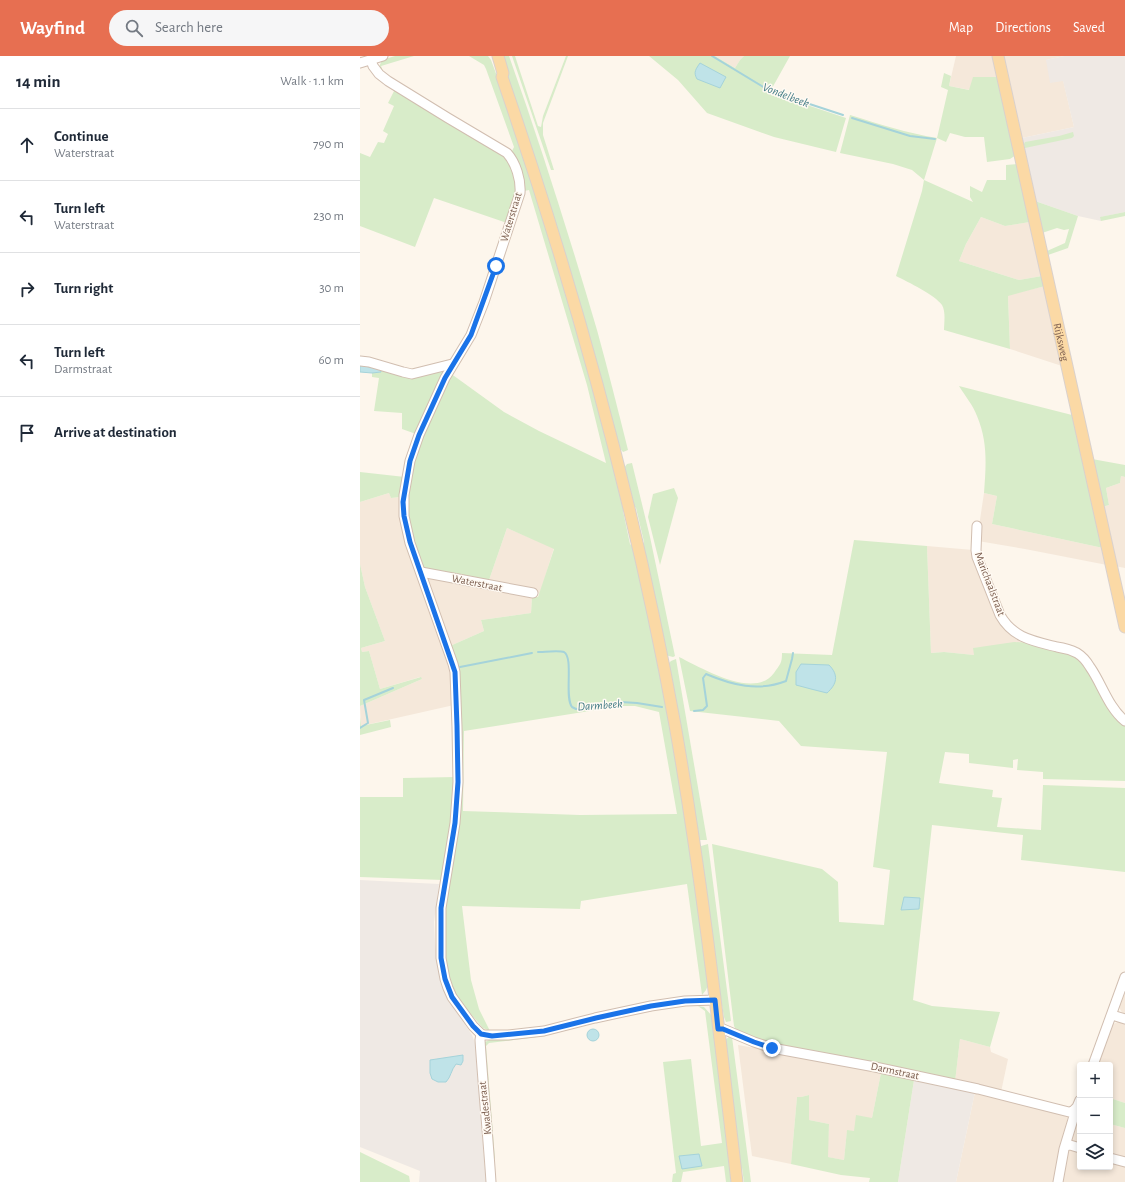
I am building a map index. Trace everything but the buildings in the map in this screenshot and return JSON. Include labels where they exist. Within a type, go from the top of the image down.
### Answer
[{"type":"main road","points":[[490,56],[502,77]]},
{"type":"main road","points":[[498,56],[502,77],[529,154],[566,273],[600,393],[631,515],[659,646],[676,732],[694,844],[737,1182]]},
{"type":"main road","name":"Rijksweg","points":[[998,56],[1125,628]]},
{"type":"street","points":[[360,62],[383,56]]},
{"type":"street","name":"Waterstraat","points":[[371,60],[373,66],[379,74],[388,81],[507,153],[512,159],[520,185],[520,193],[484,302],[471,335],[452,364],[419,435],[410,461],[404,495],[404,516],[410,542],[455,672],[458,782],[455,823],[441,908],[440,936],[442,964],[445,979],[452,997],[473,1026],[481,1034]]},
{"type":"street","points":[[360,361],[369,362],[412,374],[452,364]]},
{"type":"street","name":"Marichaalstraat","points":[[977,526],[977,556],[1004,622],[1017,634],[1032,641],[1065,649],[1078,654],[1086,662],[1110,702],[1125,721]]},
{"type":"street","name":"Waterstraat","points":[[421,572],[533,593]]},
{"type":"street","points":[[1094,1062],[1125,977]]},
{"type":"street","points":[[481,1034],[492,1036],[544,1031],[651,1006],[685,1001],[715,1000]]},
{"type":"street","points":[[1112,1015],[1125,1019]]},
{"type":"street","name":"Darmstraat","points":[[718,1029],[723,1029],[772,1048],[875,1067],[978,1089],[1070,1112],[1073,1111]]},
{"type":"street","name":"Kwadestraat","points":[[481,1034],[480,1040],[483,1091],[491,1182]]},
{"type":"street","points":[[1058,1182],[1074,1116],[1073,1111],[1077,1107]]},
{"type":"street","points":[[1066,1146],[1070,1145],[1077,1147]]},
{"type":"street","points":[[1113,1159],[1125,1162]]},
{"type":"shaded area","points":[[715,56],[744,56],[735,68]]},
{"type":"shaded area","points":[[956,56],[994,56],[998,77],[970,90],[949,86]]},
{"type":"shaded area","points":[[1003,56],[1064,56],[1046,60],[1063,80],[1074,127],[1022,138]]},
{"type":"shaded area","points":[[1064,56],[1125,56],[1125,212],[1101,217],[1101,221],[1078,216],[1035,201],[1022,138],[1074,127],[1063,81],[1050,83],[1046,60]]},
{"type":"shaded area","points":[[981,217],[1005,226],[1030,222],[1042,276],[1019,280],[959,261],[966,244]]},
{"type":"shaded area","points":[[1045,286],[1062,366],[1010,349],[1008,295]]},
{"type":"shaded area","points":[[1121,476],[1125,477],[1125,568],[1115,566],[1102,507],[1109,505],[1106,488],[1120,483]]},
{"type":"shaded area","points":[[389,493],[391,498],[400,497],[399,510],[404,532],[452,671],[454,705],[361,726],[360,706],[422,679],[420,677],[380,689],[369,651],[362,652],[361,648],[385,641],[365,587],[360,564],[360,502]]},
{"type":"shaded area","points":[[984,493],[997,496],[992,524],[1103,548],[1107,565],[978,541]]},
{"type":"shaded area","points":[[507,528],[554,548],[540,593],[488,583]]},
{"type":"shaded area","points":[[927,546],[973,550],[1000,618],[1033,643],[974,648],[974,655],[944,652],[931,653]]},
{"type":"shaded area","points":[[425,574],[532,597],[531,613],[481,620],[484,631],[450,646]]},
{"type":"shaded area","points":[[360,880],[439,884],[434,922],[440,982],[451,1004],[472,1035],[475,1043],[486,1182],[419,1182],[420,1171],[360,1147]]},
{"type":"shaded area","points":[[1125,986],[1125,1015],[1119,1007]]},
{"type":"shaded area","points":[[1118,1022],[1125,1023],[1125,1103],[1113,1099],[1113,1062],[1097,1062],[1113,1024]]},
{"type":"shaded area","points":[[960,1039],[990,1047],[991,1052],[1008,1059],[1001,1092],[955,1082]]},
{"type":"shaded area","points":[[738,1045],[847,1064],[881,1073],[872,1118],[854,1132],[847,1131],[844,1160],[827,1157],[829,1124],[809,1120],[809,1095],[797,1097],[791,1164],[752,1156]]},
{"type":"shaded area","points":[[914,1080],[975,1092],[956,1182],[898,1182]]},
{"type":"shaded area","points":[[975,1092],[1068,1117],[1055,1182],[956,1182]]},
{"type":"shaded area","points":[[1077,1118],[1077,1144],[1071,1142]]},
{"type":"shaded area","points":[[1113,1125],[1125,1128],[1125,1160],[1113,1156]]},
{"type":"shaded area","points":[[1069,1151],[1077,1151],[1077,1170],[1113,1170],[1113,1162],[1125,1166],[1125,1182],[1061,1182],[1067,1153]]},
{"type":"green space","points":[[395,56],[414,56],[381,66],[383,71],[412,92],[512,151],[514,147],[486,69],[484,65],[469,56],[488,56],[491,60],[501,87],[579,329],[624,505],[623,511],[630,544],[635,549],[666,702],[685,813],[709,983],[702,995],[687,884],[581,901],[580,909],[462,906],[471,980],[479,1009],[490,1031],[483,1028],[461,1003],[445,968],[443,905],[458,816],[450,646],[484,631],[481,620],[531,613],[532,597],[538,597],[554,549],[507,528],[488,583],[422,569],[410,537],[406,495],[419,443],[450,373],[504,412],[539,431],[606,463],[587,385],[529,190],[524,191],[511,152],[387,79],[379,67],[382,60]],"holes":[[[621,706],[635,706],[659,712],[677,814],[580,815],[463,811],[464,731]]]},
{"type":"green space","points":[[502,56],[509,56],[544,158],[576,261],[597,330],[628,450],[623,452],[619,447],[502,66]]},
{"type":"green space","points":[[512,56],[515,56],[538,126],[541,127],[543,116],[566,56],[568,56],[543,123],[543,135],[554,170],[551,170]]},
{"type":"green space","points":[[649,56],[715,56],[735,68],[744,56],[790,56],[771,90],[792,100],[846,118],[836,152],[774,137],[707,113],[678,80]]},
{"type":"green space","points":[[944,73],[951,76],[949,86],[969,90],[973,77],[998,77],[1016,155],[1010,159],[987,162],[984,137],[965,137],[950,133],[946,142],[937,138],[948,90],[941,87]]},
{"type":"green space","points":[[395,89],[506,155],[517,182],[516,196],[507,223],[434,198],[415,247],[360,226],[360,153],[370,157],[378,142],[384,143],[388,134],[383,131],[394,106],[388,103]]},
{"type":"green space","points":[[850,115],[904,131],[937,138],[924,180],[912,170],[893,164],[840,153]]},
{"type":"green space","points":[[1073,132],[1074,136],[1072,138],[1025,148],[1025,142]]},
{"type":"green space","points":[[1018,164],[1030,222],[1005,226],[981,217],[966,244],[959,261],[1019,280],[1042,276],[1045,286],[1008,296],[1010,349],[944,330],[943,308],[939,301],[928,293],[896,276],[924,180],[973,202],[970,197],[970,186],[982,192],[987,180],[1006,180],[1006,165]]},
{"type":"green space","points":[[1035,201],[1078,216],[1068,248],[1048,255],[1047,251],[1065,243],[1069,229],[1064,230],[1057,228],[1042,233]]},
{"type":"green space","points":[[1125,212],[1125,216],[1101,221],[1100,217]]},
{"type":"green space","points":[[371,364],[387,369],[441,370],[443,372],[444,375],[416,434],[402,429],[402,413],[374,411],[379,378],[372,377],[372,373],[381,372]]},
{"type":"green space","points":[[959,386],[1072,415],[1103,548],[992,524],[997,496],[984,493],[986,464],[985,445],[981,426],[971,404]]},
{"type":"green space","points":[[1092,459],[1125,465],[1125,477],[1121,476],[1120,483],[1106,488],[1109,505],[1102,507]]},
{"type":"green space","points":[[632,463],[650,537],[675,656],[673,657],[665,655],[642,549],[644,542],[636,508],[632,504],[624,468],[627,464]]},
{"type":"green space","points":[[360,472],[405,477],[400,497],[391,498],[389,493],[360,502]]},
{"type":"green space","points":[[674,488],[678,498],[660,565],[648,517],[653,494]]},
{"type":"green space","points":[[854,540],[927,546],[931,653],[944,652],[974,655],[973,648],[1014,642],[1033,643],[1078,657],[1125,725],[1125,781],[1043,779],[1043,772],[1017,770],[1018,759],[1013,760],[1013,768],[969,763],[969,754],[945,752],[939,783],[993,790],[992,797],[1002,798],[997,827],[1041,830],[1043,785],[1125,788],[1125,872],[1021,860],[1023,835],[932,825],[913,1000],[932,1006],[1000,1012],[990,1047],[960,1039],[955,1082],[765,1044],[737,1032],[734,1026],[712,844],[822,869],[838,882],[839,922],[884,925],[890,870],[873,867],[887,752],[801,746],[779,721],[690,711],[679,657],[728,679],[741,683],[754,683],[765,681],[774,673],[781,662],[782,653],[832,655]]},
{"type":"green space","points":[[360,564],[365,587],[385,641],[361,648],[362,652],[369,651],[380,689],[421,677],[422,679],[360,706]]},
{"type":"green space","points":[[676,659],[707,840],[700,840],[697,837],[667,665]]},
{"type":"green space","points":[[360,717],[361,726],[390,720],[391,727],[360,735]]},
{"type":"green space","points":[[456,777],[455,802],[443,880],[360,877],[360,797],[403,797],[403,778]]},
{"type":"green space","points":[[708,844],[731,1021],[726,1022],[721,999],[718,998],[699,849],[701,846]]},
{"type":"green space","points":[[698,1006],[704,1007],[712,1016],[731,1168],[731,1182],[726,1182],[724,1166],[683,1172],[681,1182],[672,1182],[673,1174],[676,1173],[663,1062],[691,1059],[701,1146],[722,1143],[705,1011]]},
{"type":"green space","points":[[545,1034],[545,1036],[489,1043],[486,1046],[495,1159],[491,1157],[484,1046],[485,1042],[489,1040]]},
{"type":"green space","points":[[730,1036],[732,1037],[751,1182],[744,1182],[742,1168],[739,1168],[724,1041]]},
{"type":"green space","points":[[881,1073],[914,1080],[898,1182],[869,1182],[870,1178],[841,1175],[791,1164],[797,1097],[809,1095],[809,1120],[829,1124],[828,1157],[844,1160],[847,1130],[854,1131],[856,1115],[872,1118]]},
{"type":"green space","points":[[1113,1099],[1125,1103],[1125,1128],[1113,1125]]},
{"type":"green space","points":[[360,1152],[409,1176],[410,1182],[360,1182]]},
{"type":"water","points":[[700,63],[726,77],[720,88],[697,79],[695,72]]},
{"type":"water","points":[[360,365],[379,369],[381,372],[360,372]]},
{"type":"water","points":[[801,664],[829,665],[834,672],[836,679],[835,683],[827,693],[796,685],[796,672]]},
{"type":"water","points":[[904,897],[920,898],[919,909],[901,910]]},
{"type":"water","points":[[591,1029],[595,1029],[599,1035],[595,1041],[591,1041],[587,1037],[587,1033]]},
{"type":"water","points":[[463,1055],[461,1065],[456,1064],[446,1082],[438,1082],[432,1079],[430,1073],[430,1060]]},
{"type":"water","points":[[699,1154],[702,1166],[682,1169],[679,1156]]},
{"type":"waterway","name":"Vondelbeek","points":[[712,56],[770,91],[843,115]]},
{"type":"waterway","name":"Vondelbeek","points":[[852,118],[910,136],[935,139]]},
{"type":"waterway","name":"Darmbeek","points":[[538,652],[562,651],[567,656],[570,702],[572,707],[576,709],[621,702],[662,707]]},
{"type":"waterway","name":"Darmbeek","points":[[460,667],[532,653]]},
{"type":"waterway","name":"Darmbeek","points":[[694,711],[703,710],[707,706],[703,678],[706,674],[745,686],[755,687],[776,684],[786,681],[793,653]]},
{"type":"waterway","name":"Darmbeek","points":[[360,728],[368,723],[364,700],[393,688]]},
{"type":"route","points":[[496,266],[471,335],[452,364],[419,435],[410,461],[403,502],[404,516],[410,542],[455,672],[458,782],[455,823],[442,895],[440,936],[442,969],[448,988],[452,997],[473,1026],[481,1034],[486,1035],[508,1035],[544,1031],[651,1006],[685,1001],[715,1000],[718,1029],[723,1029],[772,1048]]}]
